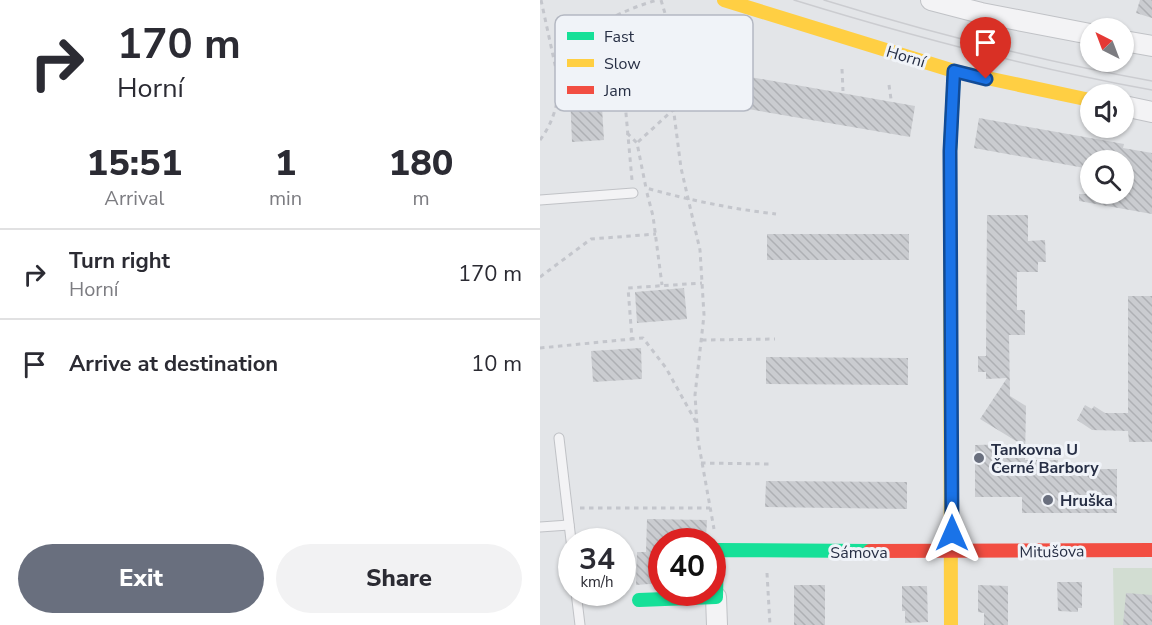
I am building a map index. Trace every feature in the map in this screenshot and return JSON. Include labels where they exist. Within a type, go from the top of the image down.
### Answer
[{"type":"street","name":"Horní","points":[[724,0],[954,71],[1080,98]]},
{"type":"street","points":[[931,0],[983,6],[1080,31]]},
{"type":"street","points":[[1134,43],[1152,46]]},
{"type":"street","points":[[951,625],[950,151],[954,71]]},
{"type":"street","points":[[1134,108],[1152,112]]},
{"type":"street","name":"Sámova","points":[[726,550],[952,552]]},
{"type":"street","name":"Mitušova","points":[[952,552],[1152,550]]},
{"type":"street","points":[[639,600],[648,600]]},
{"type":"street","points":[[716,606],[717,625]]},
{"type":"lane","points":[[540,200],[633,193]]},
{"type":"lane","points":[[559,438],[569,528]]},
{"type":"lane","points":[[540,527],[569,525]]},
{"type":"lane","points":[[578,606],[580,625]]},
{"type":"path","points":[[541,0],[555,63]]},
{"type":"path","points":[[617,14],[659,0],[665,15]]},
{"type":"path","points":[[842,69],[843,91]]},
{"type":"path","points":[[889,85],[891,99]]},
{"type":"path","points":[[540,140],[549,128],[555,110]]},
{"type":"path","points":[[625,111],[633,193]]},
{"type":"path","points":[[637,143],[674,111]]},
{"type":"path","points":[[674,111],[681,168],[700,249],[704,315],[695,395],[696,423],[713,528]]},
{"type":"path","points":[[627,134],[637,143],[656,234],[662,285]]},
{"type":"path","points":[[646,188],[688,200],[776,214]]},
{"type":"path","points":[[540,277],[591,239],[656,234]]},
{"type":"path","points":[[632,339],[628,288],[702,283]]},
{"type":"path","points":[[540,348],[643,338],[666,368],[696,423]]},
{"type":"path","points":[[702,340],[775,339]]},
{"type":"path","points":[[701,463],[770,464]]},
{"type":"path","points":[[567,508],[710,508]]},
{"type":"path","points":[[766,551],[770,625]]},
{"type":"shaded area","points":[[1113,568],[1152,568],[1152,625],[1114,625]]},
{"type":"building","points":[[1140,0],[1152,0],[1152,18],[1136,13]]},
{"type":"building","points":[[753,77],[915,106],[910,137],[753,110]]},
{"type":"building","points":[[571,111],[602,111],[604,140],[572,142]]},
{"type":"building","points":[[979,118],[1080,136],[1080,138],[1124,144],[1123,148],[1152,153],[1152,214],[1096,204],[1134,204],[1134,150],[1080,150],[1080,167],[974,148]]},
{"type":"building","points":[[987,215],[1028,215],[1028,241],[1045,240],[1046,262],[1038,262],[1038,272],[1017,272],[1017,310],[1025,310],[1025,335],[1009,335],[1010,396],[1026,406],[1025,460],[1058,460],[1058,469],[1117,469],[1117,513],[1022,513],[1022,497],[975,497],[975,445],[1021,444],[980,419],[1007,378],[986,379],[986,372],[978,372],[978,356],[986,356]]},
{"type":"building","points":[[767,234],[909,234],[909,260],[767,260]]},
{"type":"building","points":[[684,288],[687,319],[637,323],[635,292]]},
{"type":"building","points":[[1128,296],[1152,296],[1152,442],[1129,442],[1128,431],[1092,430],[1077,420],[1085,405],[1092,409],[1094,406],[1105,413],[1128,413]]},
{"type":"building","points":[[641,348],[642,379],[593,382],[591,351]]},
{"type":"building","points":[[766,357],[908,358],[908,385],[766,384]]},
{"type":"building","points":[[766,481],[907,482],[907,509],[765,507]]},
{"type":"building","points":[[647,519],[707,520],[707,528],[648,528],[648,584],[636,585],[637,552],[646,552]]},
{"type":"building","points":[[1057,582],[1082,582],[1082,608],[1078,608],[1078,612],[1058,611]]},
{"type":"building","points":[[794,585],[825,585],[825,625],[794,625]]},
{"type":"building","points":[[978,585],[1008,586],[1008,625],[984,625],[984,613],[978,612]]},
{"type":"building","points":[[902,586],[927,586],[928,622],[905,623],[905,611],[902,611]]},
{"type":"building","points":[[1126,593],[1152,595],[1152,625],[1123,625]]},
{"type":"tram line","points":[[794,0],[972,50],[1061,72],[1152,90]]},
{"type":"tram line","points":[[824,0],[987,45],[1069,65],[1152,81]]},
{"type":"traffic: fast","points":[[950,241],[950,151],[954,71]]},
{"type":"traffic: fast","points":[[639,600],[716,597],[717,550],[870,551]]},
{"type":"traffic: slow","points":[[724,0],[954,71],[1080,98]]},
{"type":"traffic: slow","points":[[950,241],[951,625]]},
{"type":"traffic: jam","points":[[870,551],[1152,550]]},
{"type":"place","name":"Tankovna U Černé Barbory","points":[[979,458]]},
{"type":"place","name":"Hruška","points":[[1048,500]]},
{"type":"route","points":[[952,533],[950,151],[954,71],[986,79]]}]
